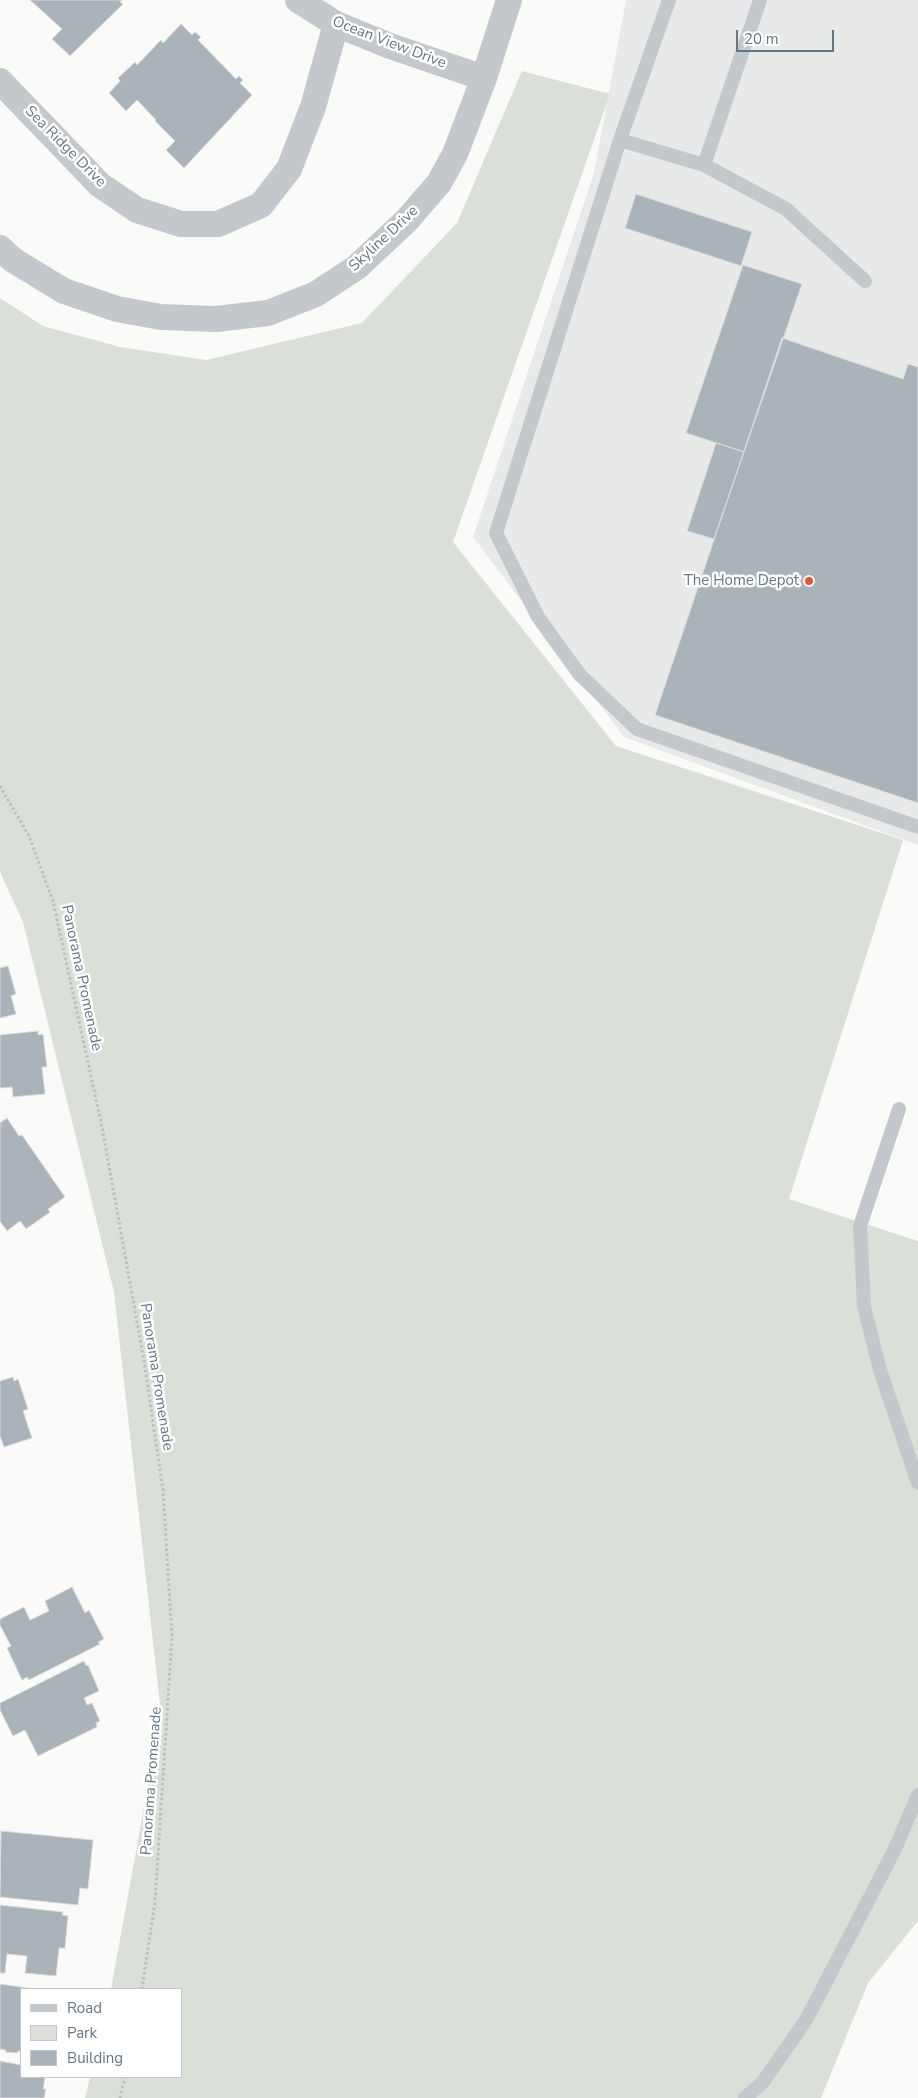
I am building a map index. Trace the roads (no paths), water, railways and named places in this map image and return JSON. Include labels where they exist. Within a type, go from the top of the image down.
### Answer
[{"type":"street","name":"Ocean View Drive","points":[[298,0],[336,24],[390,46],[484,78]]},
{"type":"street","name":"Skyline Drive","points":[[0,248],[13,260],[64,291],[117,309],[161,317],[216,318],[268,313],[316,294],[357,267],[407,220],[440,183],[455,154],[484,78],[508,0]]},
{"type":"street","name":"Sea Ridge Drive","points":[[0,81],[100,185],[137,210],[181,224],[218,224],[261,205],[289,169],[313,107],[336,24]]},
{"type":"lane","points":[[669,0],[620,140],[496,533],[538,617],[580,675],[637,729],[918,827]]},
{"type":"lane","points":[[704,165],[760,0]]},
{"type":"lane","points":[[620,140],[704,165],[786,209],[865,281]]},
{"type":"lane","points":[[900,1109],[860,1226],[864,1306],[880,1370],[918,1483]]},
{"type":"lane","points":[[745,2098],[764,2082],[806,2020],[894,1851],[918,1795]]},
{"type":"place","name":"The Home Depot","points":[[809,581]]}]
